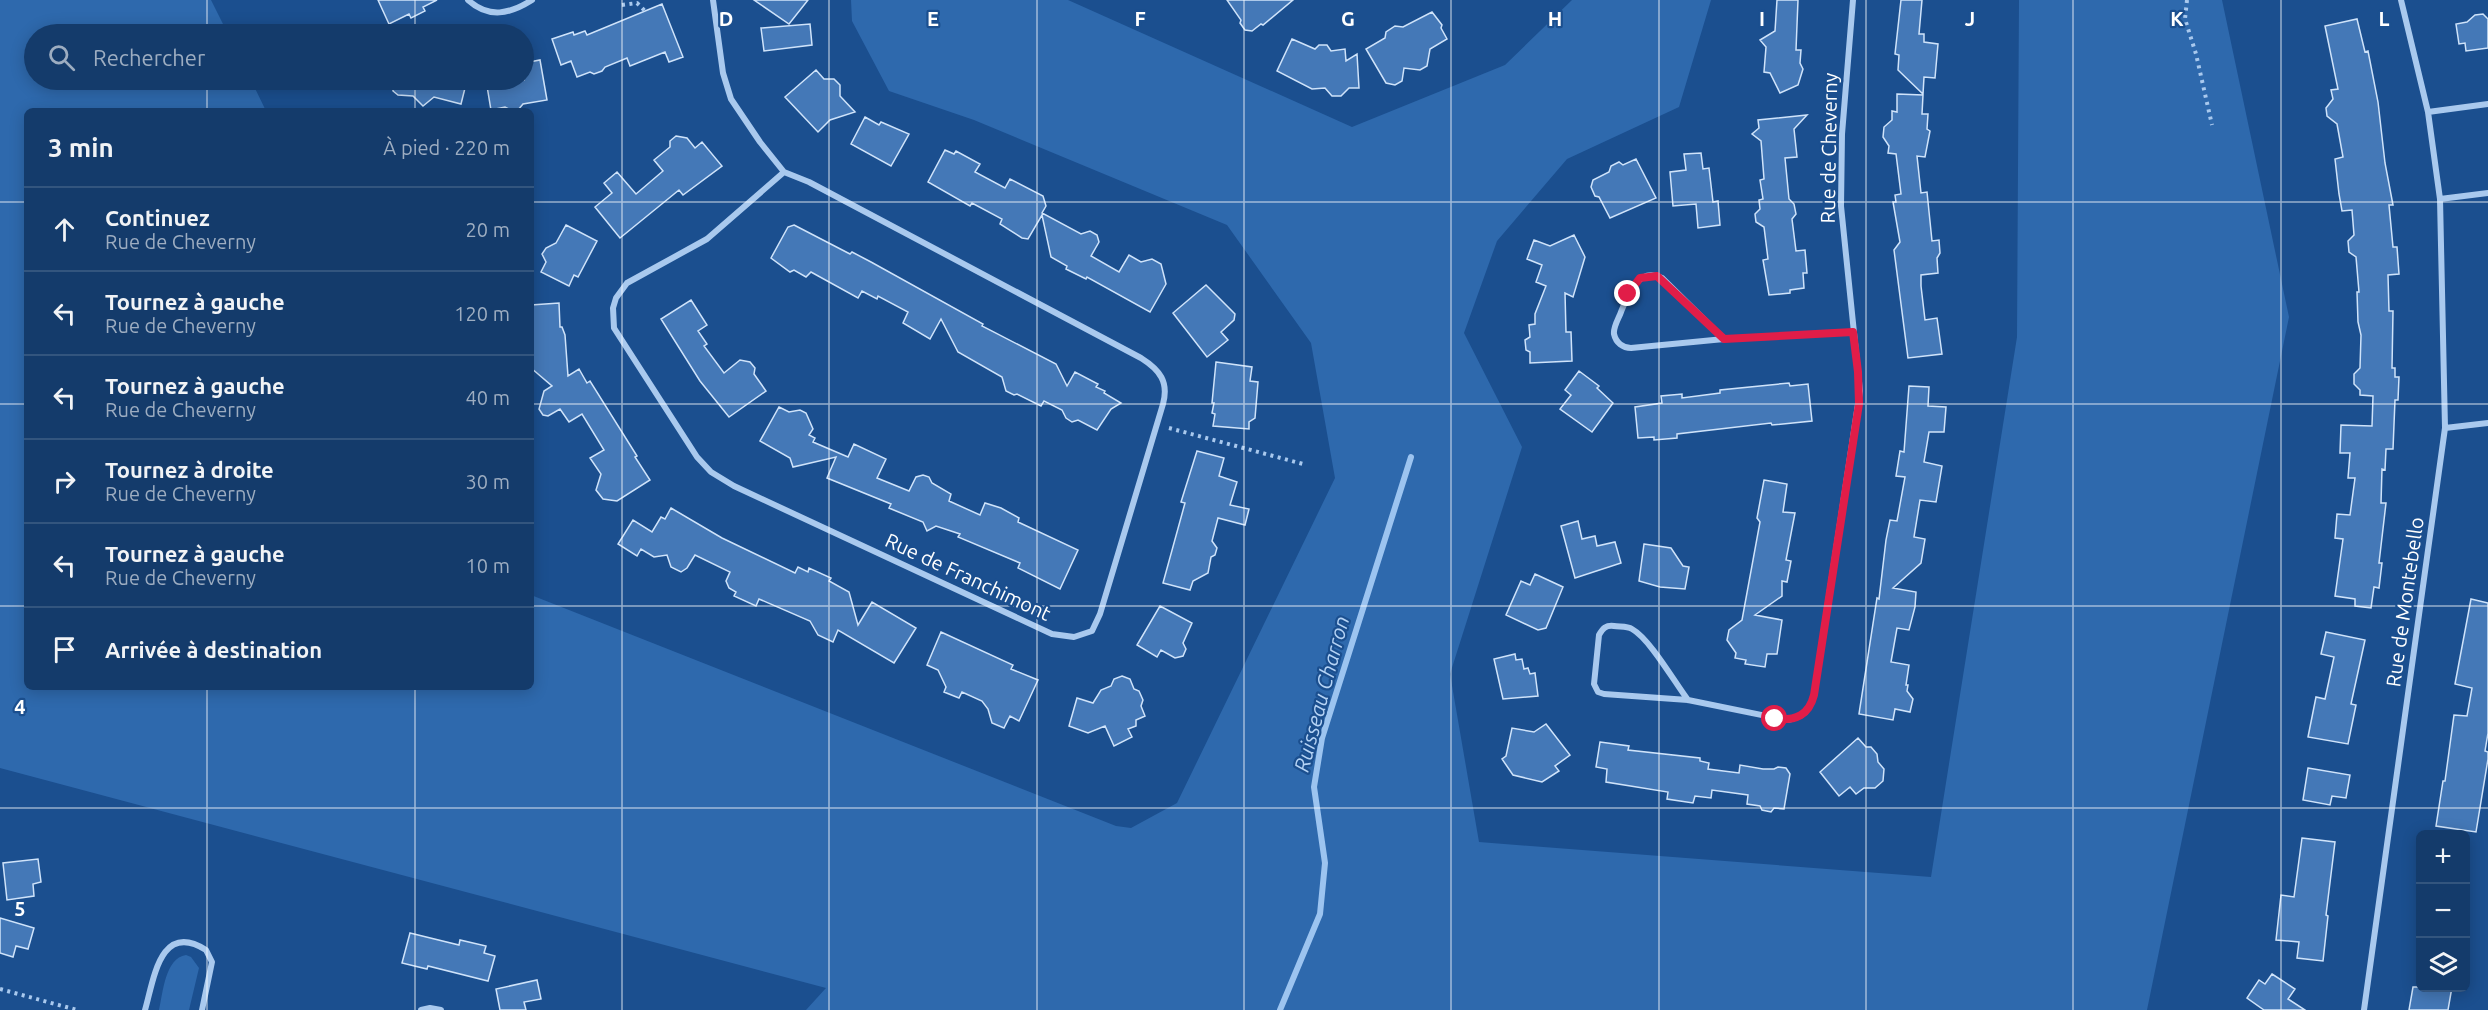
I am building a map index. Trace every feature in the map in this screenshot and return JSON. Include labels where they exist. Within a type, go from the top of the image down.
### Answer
[{"type":"street","points":[[468,0],[485,11],[500,13],[521,7],[532,0]]},
{"type":"street","name":"Rue de Franchimont","points":[[713,0],[723,73],[731,99],[784,172],[809,182],[1150,364],[1162,377],[1166,393],[1092,631],[1074,637],[1052,634],[723,480],[697,457],[614,328],[612,319],[616,298],[628,282],[707,239],[784,172]]},
{"type":"street","name":"Rue de Cheverny","points":[[1688,700],[1647,643],[1637,633],[1627,627],[1609,626],[1602,630],[1599,635],[1594,684],[1598,692],[1688,700],[1780,720],[1797,718],[1810,708],[1814,695],[1859,404],[1858,372],[1841,206],[1842,134],[1853,0]]},
{"type":"street","name":"Rue de Montebello","points":[[2364,1009],[2445,428],[2440,199],[2428,112],[2402,0]]},
{"type":"street","points":[[2428,112],[2488,104]]},
{"type":"street","points":[[2440,199],[2488,194]]},
{"type":"street","points":[[1724,339],[1662,278],[1652,275],[1640,278],[1631,288],[1614,330],[1615,338],[1625,348],[1724,339],[1853,332]]},
{"type":"street","points":[[2445,428],[2488,423]]},
{"type":"street","points":[[145,1010],[164,952],[174,944],[186,942],[206,951],[212,962],[202,1010]]},
{"type":"street","points":[[421,1010],[430,1008],[441,1010]]},
{"type":"path","points":[[2187,0],[2185,20],[2196,54],[2212,125]]},
{"type":"path","points":[[622,5],[637,3],[645,11]]},
{"type":"path","points":[[1156,425],[1303,464]]},
{"type":"path","points":[[0,990],[77,1010]]},
{"type":"shaded area","points":[[0,0],[211,0],[223,24],[24,24],[24,90],[256,90],[265,108],[24,108],[24,690],[534,690],[534,596],[1116,826],[1131,828],[1177,803],[1335,478],[1311,343],[1227,225],[974,120],[889,91],[852,21],[851,0],[1068,0],[1352,127],[1505,65],[1572,0],[1711,0],[1679,107],[1567,159],[1497,241],[1464,333],[1522,447],[1450,674],[1479,842],[1931,877],[2017,337],[2019,0],[2222,0],[2289,317],[2147,1010],[806,1010],[826,988],[0,768]]},
{"type":"shaded area","points":[[186,955],[191,957],[199,968],[189,1010],[159,1010],[169,969],[173,962]]},
{"type":"building","points":[[378,0],[437,0],[423,7],[425,11],[411,18],[409,14],[389,24]]},
{"type":"building","points":[[754,0],[808,0],[789,24]]},
{"type":"building","points":[[1227,0],[1293,0],[1263,25],[1261,24],[1252,31],[1245,30]]},
{"type":"building","points":[[1777,0],[1798,0],[1796,50],[1801,50],[1800,63],[1803,69],[1798,85],[1780,93],[1770,73],[1764,72],[1766,47],[1760,40],[1775,31]]},
{"type":"building","points":[[1901,0],[1922,0],[1919,34],[1924,34],[1924,42],[1938,44],[1935,78],[1924,77],[1923,94],[1898,70],[1899,55],[1895,54]]},
{"type":"building","points":[[662,4],[683,57],[669,62],[665,52],[630,66],[627,58],[605,67],[602,71],[594,74],[590,72],[577,77],[571,61],[561,65],[552,39],[573,32],[574,35],[585,31],[587,35]]},
{"type":"building","points":[[1432,12],[1442,25],[1441,28],[1447,39],[1430,49],[1427,66],[1420,70],[1404,68],[1402,81],[1395,85],[1386,83],[1366,49],[1385,38],[1386,32],[1395,26],[1403,27]]},
{"type":"building","points":[[2483,14],[2488,19],[2488,48],[2466,51],[2465,43],[2459,44],[2456,24],[2467,22],[2475,15]]},
{"type":"building","points":[[2357,19],[2365,52],[2368,51],[2378,102],[2385,163],[2393,205],[2389,205],[2393,247],[2397,247],[2399,274],[2388,275],[2389,311],[2393,311],[2392,368],[2395,368],[2395,377],[2399,377],[2398,400],[2395,400],[2393,449],[2386,449],[2385,470],[2382,469],[2381,503],[2386,503],[2379,563],[2382,563],[2379,588],[2374,587],[2371,608],[2355,606],[2355,599],[2335,596],[2343,539],[2335,538],[2337,514],[2350,515],[2355,478],[2348,478],[2350,453],[2340,453],[2341,425],[2372,426],[2373,396],[2360,395],[2360,390],[2354,384],[2354,374],[2360,368],[2361,335],[2357,292],[2359,292],[2356,257],[2349,252],[2348,241],[2354,235],[2352,210],[2342,211],[2339,194],[2335,159],[2343,157],[2337,124],[2327,116],[2326,108],[2333,99],[2331,90],[2338,89],[2325,26]]},
{"type":"building","points":[[810,24],[812,45],[764,51],[761,28]]},
{"type":"building","points":[[1292,39],[1315,49],[1319,45],[1327,45],[1331,51],[1345,49],[1346,61],[1357,54],[1359,88],[1349,88],[1341,96],[1332,96],[1325,88],[1312,89],[1277,71]]},
{"type":"building","points":[[540,60],[547,100],[523,104],[520,108],[491,108],[488,90],[534,90],[534,61]]},
{"type":"building","points":[[816,70],[824,79],[834,79],[840,85],[840,96],[855,112],[830,120],[818,132],[785,97]]},
{"type":"building","points":[[464,90],[461,104],[434,97],[423,106],[413,96],[398,95],[393,91]]},
{"type":"building","points":[[1897,94],[1923,95],[1922,114],[1928,114],[1927,129],[1930,131],[1925,157],[1917,156],[1921,193],[1927,192],[1932,241],[1939,240],[1940,253],[1937,258],[1938,273],[1921,275],[1921,286],[1925,320],[1937,318],[1942,354],[1908,358],[1894,250],[1900,242],[1893,202],[1896,202],[1895,195],[1901,194],[1896,154],[1888,153],[1889,146],[1883,137],[1884,127],[1892,120],[1892,111],[1897,112]]},
{"type":"building","points":[[1807,115],[1794,129],[1797,157],[1785,158],[1789,199],[1794,204],[1796,214],[1792,219],[1796,251],[1805,250],[1807,273],[1803,273],[1804,288],[1790,290],[1790,293],[1769,295],[1763,260],[1768,259],[1764,227],[1756,222],[1755,214],[1760,209],[1759,200],[1763,199],[1760,180],[1764,179],[1761,141],[1752,134],[1759,128],[1758,120]]},
{"type":"building","points":[[865,117],[879,125],[881,122],[909,134],[891,166],[851,144]]},
{"type":"building","points":[[676,136],[687,138],[695,148],[702,142],[722,166],[683,195],[679,190],[620,238],[595,207],[612,193],[604,183],[617,172],[636,194],[663,171],[654,160],[670,147],[670,141]]},
{"type":"building","points":[[945,150],[954,154],[956,151],[980,164],[975,172],[1005,188],[1010,179],[1043,196],[1046,206],[1042,213],[1081,234],[1090,231],[1097,235],[1099,242],[1091,256],[1119,272],[1129,255],[1141,262],[1152,259],[1161,264],[1166,284],[1150,312],[1087,277],[1086,279],[1066,269],[1067,266],[1051,257],[1042,215],[1028,239],[1022,238],[1000,224],[1002,219],[972,203],[970,206],[928,182]]},
{"type":"building","points":[[1701,153],[1703,169],[1709,168],[1713,202],[1718,201],[1720,225],[1698,228],[1696,204],[1673,206],[1670,172],[1686,170],[1684,154]]},
{"type":"building","points":[[1636,159],[1656,198],[1610,218],[1599,197],[1595,196],[1591,187],[1593,180],[1609,172],[1611,166],[1619,162],[1623,165]]},
{"type":"building","points":[[566,225],[597,241],[578,277],[574,275],[569,286],[541,272],[546,262],[542,254],[546,248],[556,243]]},
{"type":"building","points":[[794,225],[850,254],[852,252],[871,262],[983,324],[982,326],[1056,364],[1067,386],[1075,372],[1098,384],[1096,387],[1121,403],[1111,409],[1097,430],[1078,420],[1072,422],[1066,418],[1062,410],[1044,401],[1041,406],[1006,391],[1002,377],[958,352],[941,319],[930,339],[903,323],[908,312],[878,296],[877,299],[862,291],[858,298],[811,272],[806,277],[794,270],[790,272],[771,258],[788,227]]},
{"type":"building","points":[[1574,235],[1585,257],[1573,297],[1565,293],[1566,332],[1571,332],[1572,361],[1530,363],[1530,352],[1526,350],[1525,340],[1530,337],[1529,325],[1535,324],[1535,314],[1546,286],[1536,282],[1542,265],[1527,259],[1534,240],[1550,246]]},
{"type":"building","points":[[1206,285],[1235,314],[1234,320],[1221,332],[1228,340],[1207,357],[1173,313]]},
{"type":"building","points":[[691,300],[707,325],[698,331],[707,344],[704,346],[724,373],[740,360],[750,362],[755,368],[754,374],[766,391],[729,417],[700,381],[661,319]]},
{"type":"building","points":[[559,303],[560,327],[565,335],[568,376],[579,369],[587,383],[590,381],[650,480],[617,501],[603,499],[596,490],[601,474],[590,458],[604,450],[582,414],[569,422],[560,409],[548,416],[543,415],[539,409],[544,391],[552,386],[534,371],[534,305]]},
{"type":"building","points":[[1216,362],[1252,367],[1250,381],[1258,382],[1255,418],[1249,422],[1249,429],[1213,426],[1215,414],[1212,413],[1214,403],[1212,403]]},
{"type":"building","points":[[1579,371],[1599,386],[1597,388],[1613,403],[1592,432],[1560,409],[1571,395],[1565,390]]},
{"type":"building","points":[[1789,383],[1790,386],[1808,384],[1812,421],[1772,425],[1771,423],[1677,434],[1677,438],[1654,440],[1654,437],[1638,438],[1635,407],[1662,403],[1661,396],[1682,394],[1682,398],[1720,393],[1720,390]]},
{"type":"building","points":[[1909,386],[1929,387],[1928,406],[1946,407],[1944,432],[1929,432],[1924,462],[1942,466],[1936,502],[1920,500],[1914,537],[1925,539],[1921,563],[1893,588],[1916,592],[1909,630],[1897,628],[1891,662],[1909,665],[1906,685],[1913,699],[1910,712],[1895,709],[1893,720],[1859,714],[1877,598],[1879,599],[1886,540],[1890,520],[1897,521],[1905,477],[1896,476],[1900,451],[1904,452]]},
{"type":"building","points":[[779,407],[789,412],[800,410],[806,413],[813,429],[809,435],[815,438],[813,442],[848,457],[854,444],[886,459],[877,478],[909,491],[916,477],[923,475],[929,477],[932,483],[951,494],[949,501],[980,515],[985,503],[1001,508],[1019,518],[1018,522],[1078,550],[1060,589],[1018,568],[1020,563],[958,537],[960,534],[936,526],[927,531],[923,522],[889,508],[891,504],[827,478],[836,457],[793,467],[790,458],[760,441]]},
{"type":"building","points":[[1197,451],[1224,458],[1219,476],[1237,482],[1230,505],[1249,509],[1245,525],[1218,518],[1212,541],[1217,548],[1215,555],[1211,557],[1208,573],[1193,581],[1190,590],[1163,583],[1185,503],[1181,502]]},
{"type":"building","points":[[1764,480],[1787,484],[1783,512],[1795,513],[1786,560],[1791,561],[1787,582],[1782,581],[1782,596],[1755,615],[1782,620],[1777,654],[1767,654],[1765,667],[1745,664],[1746,660],[1735,658],[1736,653],[1727,640],[1729,630],[1742,620],[1760,522],[1757,518]]},
{"type":"building","points":[[671,508],[722,538],[795,573],[798,567],[808,572],[809,568],[831,578],[829,581],[849,592],[858,625],[872,602],[916,628],[894,663],[838,630],[833,642],[818,635],[810,621],[759,599],[756,606],[734,596],[736,592],[729,588],[726,581],[730,572],[695,555],[687,568],[681,572],[671,567],[667,555],[654,557],[641,549],[637,556],[618,544],[633,520],[652,532],[661,517],[665,519]]},
{"type":"building","points":[[1578,521],[1582,539],[1595,536],[1597,546],[1615,542],[1621,563],[1575,578],[1561,526]]},
{"type":"building","points":[[1644,544],[1671,548],[1683,566],[1689,567],[1685,589],[1660,587],[1639,581]]},
{"type":"building","points":[[1535,574],[1563,587],[1546,628],[1538,630],[1506,615],[1521,581],[1530,585]]},
{"type":"building","points":[[2471,599],[2488,603],[2488,733],[2485,751],[2488,752],[2488,759],[2476,832],[2436,826],[2454,715],[2467,716],[2472,688],[2455,684]]},
{"type":"building","points":[[1160,606],[1192,623],[1183,643],[1186,649],[1183,656],[1175,658],[1161,650],[1157,657],[1137,645]]},
{"type":"building","points":[[941,632],[1013,665],[1011,669],[1038,680],[1019,721],[1010,716],[1004,728],[992,723],[988,709],[982,701],[962,692],[959,698],[944,692],[946,687],[938,670],[927,665]]},
{"type":"building","points":[[2326,632],[2365,640],[2351,704],[2356,705],[2348,744],[2308,737],[2316,697],[2325,699],[2334,657],[2321,654]]},
{"type":"building","points":[[1515,654],[1516,660],[1522,659],[1524,669],[1528,668],[1530,674],[1535,673],[1538,696],[1503,699],[1494,659]]},
{"type":"building","points":[[1122,676],[1130,679],[1134,689],[1139,691],[1143,700],[1141,706],[1145,716],[1136,720],[1136,726],[1128,729],[1132,737],[1114,746],[1105,726],[1088,733],[1069,726],[1077,698],[1093,703],[1101,690],[1111,686],[1114,679]]},
{"type":"building","points":[[1546,724],[1570,755],[1555,766],[1559,771],[1542,782],[1513,775],[1502,759],[1506,756],[1512,728],[1534,732]]},
{"type":"building","points":[[1858,738],[1877,754],[1878,762],[1884,769],[1883,781],[1875,788],[1864,788],[1856,794],[1850,787],[1839,796],[1820,772]]},
{"type":"building","points":[[1600,742],[1629,746],[1628,750],[1700,758],[1700,761],[1709,763],[1708,769],[1739,773],[1740,765],[1763,769],[1786,768],[1790,774],[1784,809],[1774,808],[1771,812],[1762,810],[1760,806],[1747,804],[1748,795],[1712,790],[1711,798],[1695,796],[1693,803],[1667,799],[1668,792],[1606,782],[1607,769],[1596,767]]},
{"type":"building","points":[[2308,768],[2350,775],[2346,798],[2332,796],[2330,805],[2303,800]]},
{"type":"building","points":[[2302,838],[2335,842],[2323,961],[2297,958],[2299,942],[2276,940],[2281,895],[2294,897]]},
{"type":"building","points":[[38,859],[41,882],[33,884],[34,896],[7,900],[3,863]]},
{"type":"building","points":[[0,918],[34,928],[28,949],[16,946],[13,957],[0,953]]},
{"type":"building","points":[[410,933],[459,945],[460,940],[486,946],[484,953],[495,956],[488,981],[428,966],[427,969],[402,963]]},
{"type":"building","points":[[2272,974],[2295,989],[2288,999],[2305,1010],[2264,1010],[2247,998],[2259,980],[2265,984]]},
{"type":"building","points":[[537,980],[541,999],[524,1002],[526,1010],[500,1010],[496,989]]},
{"type":"building","points":[[2413,987],[2416,987],[2416,992],[2451,992],[2448,1010],[2409,1010]]},
{"type":"waterway","name":"Ruisseau Charron","points":[[1280,1010],[1320,914],[1325,863],[1314,787],[1322,738],[1411,457]]},
{"type":"route","points":[[1628,294],[1640,278],[1652,275],[1662,278],[1724,339],[1853,332],[1860,391],[1859,404],[1814,695],[1810,708],[1802,716],[1786,720],[1775,719]]}]
